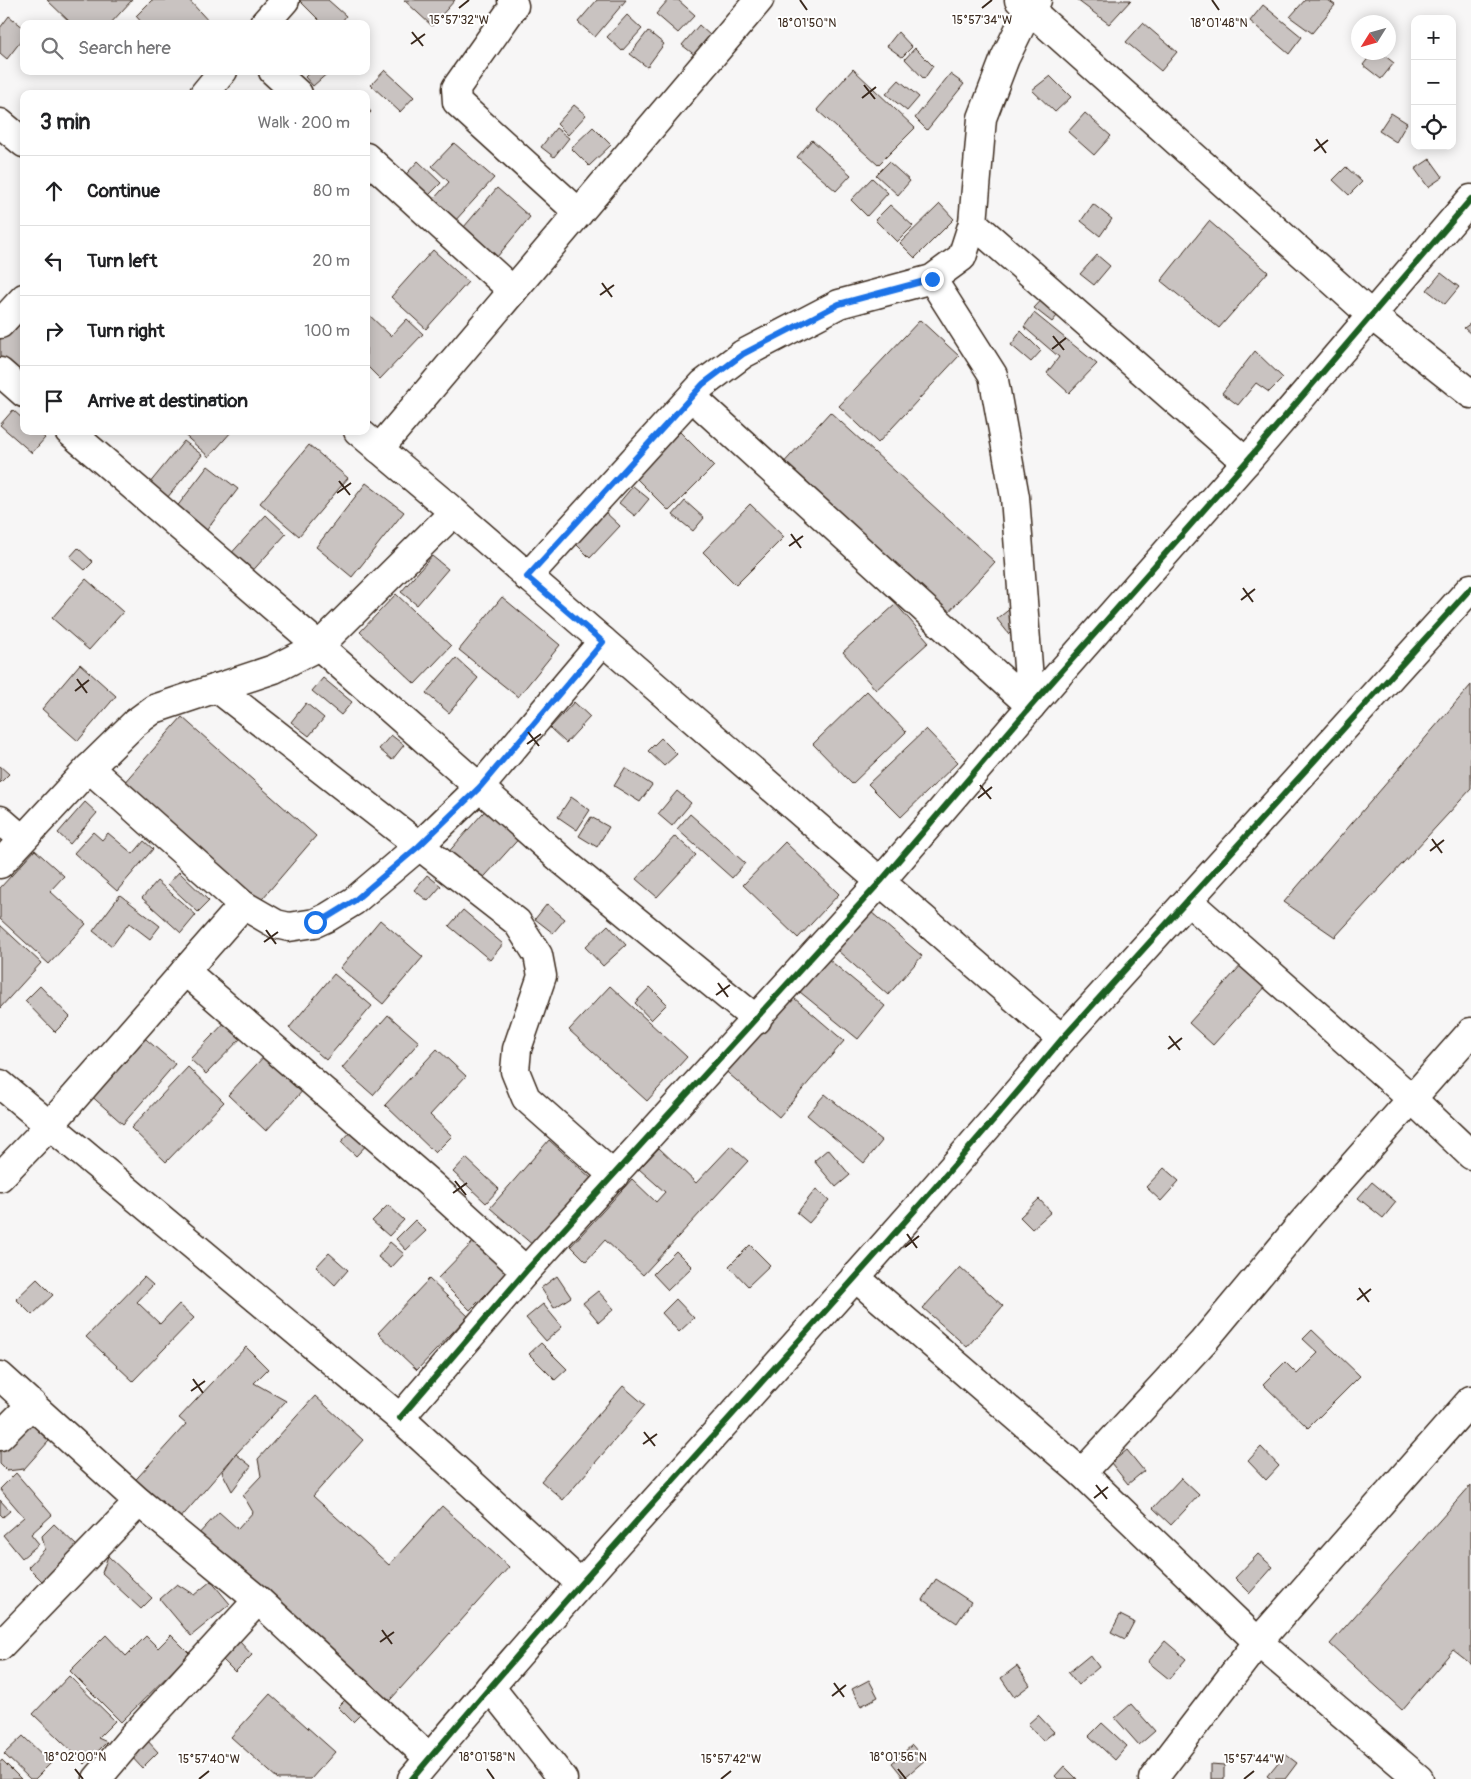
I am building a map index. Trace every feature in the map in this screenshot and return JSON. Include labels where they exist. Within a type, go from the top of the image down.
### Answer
[{"type":"street","points":[[268,20],[285,0]]},
{"type":"street","points":[[512,0],[514,6],[456,88],[457,102],[579,213]]},
{"type":"street","points":[[379,450],[759,0]]},
{"type":"street","points":[[527,577],[703,384],[743,354],[839,304],[932,279],[962,257],[973,223],[982,118],[1028,3],[1371,315],[1471,394]]},
{"type":"street","points":[[207,90],[220,75]]},
{"type":"street","points":[[277,75],[294,90]]},
{"type":"street","points":[[0,123],[20,140]]},
{"type":"street","points":[[370,161],[513,291]]},
{"type":"street","points":[[400,1418],[526,1271],[757,1020],[881,881],[1031,706],[1246,462],[1471,199]]},
{"type":"street","points":[[973,223],[1246,462]]},
{"type":"street","points":[[932,279],[993,375],[1015,497],[1031,706]]},
{"type":"street","points":[[0,324],[20,302]]},
{"type":"street","points":[[0,372],[20,390]]},
{"type":"street","points":[[692,398],[1031,706]]},
{"type":"street","points":[[74,435],[319,646],[564,862],[757,1020]]},
{"type":"street","points":[[362,435],[454,512],[1062,1039]]},
{"type":"street","points":[[0,864],[129,728],[154,709],[274,669],[319,646],[454,512]]},
{"type":"street","points":[[412,1779],[580,1583],[855,1277],[1062,1039],[1471,588]]},
{"type":"street","points":[[89,768],[243,904],[276,924],[289,927],[315,922],[328,917],[354,901],[419,846],[480,787],[603,642]]},
{"type":"street","points":[[217,688],[517,922],[538,955],[542,976],[517,1049],[515,1070],[526,1098],[614,1176]]},
{"type":"street","points":[[0,820],[22,839]]},
{"type":"street","points":[[1188,901],[1412,1099],[1471,1155]]},
{"type":"street","points":[[0,1177],[50,1125],[243,904]]},
{"type":"street","points":[[185,971],[427,1181],[526,1271]]},
{"type":"street","points":[[1082,1474],[1203,1342],[1304,1222],[1471,1032]]},
{"type":"street","points":[[0,1084],[400,1418],[580,1583]]},
{"type":"street","points":[[855,1277],[1082,1474],[1258,1642],[1419,1779]]},
{"type":"street","points":[[0,1376],[139,1502],[258,1600],[429,1758]]},
{"type":"street","points":[[1153,1779],[1258,1642],[1471,1400]]},
{"type":"street","points":[[0,1436],[32,1404]]},
{"type":"street","points":[[0,1646],[139,1502]]},
{"type":"street","points":[[97,1779],[258,1600]]},
{"type":"street","points":[[490,1688],[563,1779]]},
{"type":"building","points":[[47,0],[132,0],[114,20],[68,20]]},
{"type":"building","points":[[152,0],[189,0],[207,20],[140,20],[136,16]]},
{"type":"building","points":[[299,0],[328,0],[346,16],[343,20],[319,20]]},
{"type":"building","points":[[404,0],[455,0],[432,26]]},
{"type":"building","points":[[597,0],[626,0],[595,37],[578,22]]},
{"type":"building","points":[[668,0],[678,0],[695,15],[678,33],[656,14]]},
{"type":"building","points":[[1077,0],[1131,0],[1109,24]]},
{"type":"building","points":[[1305,0],[1328,0],[1335,5],[1312,33],[1290,17]]},
{"type":"building","points":[[1263,5],[1302,37],[1289,54],[1250,21]]},
{"type":"building","points":[[627,15],[642,29],[622,51],[607,37]]},
{"type":"building","points":[[9,16],[20,25],[20,42],[7,59],[0,53],[0,28]]},
{"type":"building","points":[[1143,23],[1177,52],[1161,71],[1126,42]]},
{"type":"building","points":[[699,25],[712,37],[696,56],[682,45]]},
{"type":"building","points":[[648,31],[664,44],[647,67],[630,54]]},
{"type":"building","points":[[898,32],[912,47],[902,57],[887,46]]},
{"type":"building","points":[[915,48],[933,66],[924,79],[905,59]]},
{"type":"building","points":[[1367,60],[1390,60],[1394,63],[1381,79],[1363,65]]},
{"type":"building","points":[[853,69],[915,128],[878,165],[817,110]]},
{"type":"building","points":[[385,70],[414,97],[400,112],[371,85]]},
{"type":"building","points":[[950,74],[964,84],[927,130],[915,118]]},
{"type":"building","points":[[307,75],[325,75],[313,86],[305,77]]},
{"type":"building","points":[[1050,76],[1071,97],[1055,112],[1032,90]]},
{"type":"building","points":[[899,80],[919,97],[907,111],[886,94]]},
{"type":"building","points":[[574,105],[586,115],[568,135],[557,124]]},
{"type":"building","points":[[1085,113],[1111,136],[1094,155],[1068,132]]},
{"type":"building","points":[[1391,113],[1407,123],[1396,142],[1379,131]]},
{"type":"building","points":[[593,127],[611,145],[589,166],[571,148]]},
{"type":"building","points":[[556,128],[569,138],[554,157],[541,147]]},
{"type":"building","points":[[812,140],[851,175],[836,191],[797,157]]},
{"type":"building","points":[[454,143],[494,178],[454,222],[432,201],[449,182],[432,166]]},
{"type":"building","points":[[1430,159],[1443,177],[1428,187],[1415,169]]},
{"type":"building","points":[[418,161],[441,183],[423,201],[400,181]]},
{"type":"building","points":[[889,162],[910,181],[898,195],[876,175]]},
{"type":"building","points":[[1346,167],[1362,182],[1349,195],[1333,180]]},
{"type":"building","points":[[872,178],[888,193],[867,216],[851,200]]},
{"type":"building","points":[[497,188],[530,217],[492,263],[458,234]]},
{"type":"building","points":[[940,204],[954,219],[915,258],[900,243]]},
{"type":"building","points":[[1093,204],[1112,219],[1100,236],[1081,221]]},
{"type":"building","points":[[890,205],[913,226],[897,242],[875,220]]},
{"type":"building","points":[[1209,221],[1268,272],[1219,328],[1161,281]]},
{"type":"building","points":[[433,250],[468,282],[426,329],[391,297]]},
{"type":"building","points":[[1097,255],[1110,266],[1094,285],[1080,274]]},
{"type":"building","points":[[1441,273],[1459,287],[1445,304],[1427,290]]},
{"type":"building","points":[[1047,294],[1063,309],[1052,322],[1034,308]]},
{"type":"building","points":[[20,304],[20,372],[0,360],[0,328]]},
{"type":"building","points":[[1034,313],[1097,364],[1069,393],[1047,373],[1059,357],[1024,327]]},
{"type":"building","points":[[370,316],[391,336],[407,319],[423,334],[380,379],[370,369]]},
{"type":"building","points":[[920,320],[959,356],[878,443],[839,406]]},
{"type":"building","points":[[1471,323],[1471,334],[1464,328]]},
{"type":"building","points":[[1021,331],[1041,351],[1031,362],[1011,345]]},
{"type":"building","points":[[1255,351],[1283,378],[1269,392],[1256,383],[1238,405],[1222,393]]},
{"type":"building","points":[[13,410],[20,416],[20,435],[42,435],[45,438],[32,453],[0,425]]},
{"type":"building","points":[[830,412],[995,562],[945,616],[780,467]]},
{"type":"building","points":[[680,432],[714,466],[669,511],[635,477]]},
{"type":"building","points":[[184,435],[228,435],[209,457]]},
{"type":"building","points":[[184,441],[202,455],[167,498],[149,484]]},
{"type":"building","points":[[309,445],[348,478],[299,536],[260,503]]},
{"type":"building","points":[[208,466],[238,489],[206,531],[176,508]]},
{"type":"building","points":[[366,483],[404,512],[352,577],[316,547]]},
{"type":"building","points":[[633,486],[649,499],[635,516],[619,503]]},
{"type":"building","points":[[685,501],[704,518],[693,531],[673,515]]},
{"type":"building","points":[[750,504],[784,537],[736,585],[703,552]]},
{"type":"building","points":[[603,510],[620,526],[590,558],[574,542]]},
{"type":"building","points":[[266,515],[286,534],[247,577],[227,558]]},
{"type":"building","points":[[78,548],[93,562],[85,570],[70,557]]},
{"type":"building","points":[[432,556],[448,569],[417,605],[401,592]]},
{"type":"building","points":[[86,579],[123,612],[89,650],[52,618]]},
{"type":"building","points":[[396,594],[451,646],[415,684],[360,632]]},
{"type":"building","points":[[502,597],[560,645],[518,697],[459,650]]},
{"type":"building","points":[[896,604],[929,642],[876,690],[843,652]]},
{"type":"building","points":[[1016,604],[1028,619],[1009,634],[997,619]]},
{"type":"building","points":[[456,658],[478,678],[449,713],[426,693]]},
{"type":"building","points":[[80,664],[116,696],[78,741],[42,709]]},
{"type":"building","points":[[323,678],[352,702],[341,715],[312,691]]},
{"type":"building","points":[[1471,685],[1471,789],[1335,937],[1284,902]]},
{"type":"building","points":[[867,691],[906,732],[852,784],[813,744]]},
{"type":"building","points":[[574,702],[590,717],[566,743],[550,728]]},
{"type":"building","points":[[306,703],[324,718],[309,736],[291,722]]},
{"type":"building","points":[[182,717],[316,836],[257,905],[122,785]]},
{"type":"building","points":[[926,729],[958,762],[901,817],[868,784]]},
{"type":"building","points":[[391,735],[404,745],[392,760],[379,749]]},
{"type":"building","points":[[661,738],[677,754],[664,766],[648,751]]},
{"type":"building","points":[[0,766],[9,774],[0,783]]},
{"type":"building","points":[[625,768],[652,785],[640,802],[614,786]]},
{"type":"building","points":[[677,791],[691,803],[672,826],[658,814]]},
{"type":"building","points":[[571,797],[590,810],[577,830],[558,817]]},
{"type":"building","points":[[85,802],[97,813],[70,844],[58,833]]},
{"type":"building","points":[[490,805],[523,834],[477,885],[445,856]]},
{"type":"building","points":[[690,814],[745,863],[732,878],[677,829]]},
{"type":"building","points":[[591,817],[609,827],[597,847],[579,836]]},
{"type":"building","points":[[93,832],[102,840],[108,833],[133,854],[144,841],[153,849],[117,891],[74,853]]},
{"type":"building","points":[[675,836],[696,855],[657,897],[636,879]]},
{"type":"building","points":[[785,842],[839,894],[798,938],[743,885]]},
{"type":"building","points":[[35,850],[64,876],[50,891],[86,924],[49,964],[0,919],[0,888]]},
{"type":"building","points":[[179,872],[209,901],[198,912],[168,884]]},
{"type":"building","points":[[427,875],[441,886],[428,901],[414,890]]},
{"type":"building","points":[[157,881],[196,915],[181,933],[142,898]]},
{"type":"building","points":[[120,895],[160,926],[150,939],[129,923],[112,946],[93,931]]},
{"type":"building","points":[[547,904],[565,919],[553,933],[535,919]]},
{"type":"building","points":[[863,905],[922,956],[888,995],[829,943]]},
{"type":"building","points":[[463,910],[503,944],[490,960],[449,926]]},
{"type":"building","points":[[380,920],[423,957],[383,1004],[340,968]]},
{"type":"building","points":[[0,925],[41,963],[0,1008]]},
{"type":"building","points":[[608,925],[626,945],[603,966],[585,947]]},
{"type":"building","points":[[827,958],[885,1006],[858,1039],[800,992]]},
{"type":"building","points":[[1243,963],[1268,984],[1213,1045],[1189,1023]]},
{"type":"building","points":[[334,974],[372,1006],[326,1060],[289,1028]]},
{"type":"building","points":[[40,986],[70,1017],[55,1032],[25,1001]]},
{"type":"building","points":[[610,986],[687,1057],[647,1101],[569,1030]]},
{"type":"building","points":[[650,987],[667,1004],[651,1020],[635,1003]]},
{"type":"building","points":[[787,992],[844,1041],[779,1117],[722,1068]]},
{"type":"building","points":[[388,1015],[419,1042],[373,1095],[342,1068]]},
{"type":"building","points":[[231,1016],[247,1032],[206,1074],[190,1059]]},
{"type":"building","points":[[140,1034],[175,1064],[123,1124],[88,1093]]},
{"type":"building","points":[[437,1049],[466,1076],[430,1115],[452,1136],[435,1153],[385,1105]]},
{"type":"building","points":[[268,1052],[306,1087],[266,1131],[228,1095]]},
{"type":"building","points":[[188,1067],[224,1102],[166,1162],[131,1128]]},
{"type":"building","points":[[825,1094],[882,1141],[864,1163],[807,1115]]},
{"type":"building","points":[[359,1123],[374,1137],[356,1156],[341,1142]]},
{"type":"building","points":[[549,1140],[592,1179],[534,1246],[490,1208]]},
{"type":"building","points":[[731,1146],[748,1161],[643,1275],[605,1240],[586,1261],[571,1246],[632,1179],[656,1202],[665,1192],[639,1169],[659,1148],[696,1183]]},
{"type":"building","points":[[828,1149],[850,1175],[836,1187],[814,1161]]},
{"type":"building","points":[[466,1158],[499,1189],[486,1203],[453,1172]]},
{"type":"building","points":[[1164,1168],[1179,1181],[1161,1201],[1146,1187]]},
{"type":"building","points":[[1372,1182],[1396,1202],[1383,1218],[1358,1198]]},
{"type":"building","points":[[816,1189],[829,1200],[809,1223],[797,1213]]},
{"type":"building","points":[[1039,1199],[1051,1212],[1032,1229],[1020,1217]]},
{"type":"building","points":[[388,1205],[404,1220],[389,1236],[372,1221]]},
{"type":"building","points":[[415,1220],[426,1231],[406,1250],[396,1239]]},
{"type":"building","points":[[476,1239],[509,1271],[470,1310],[438,1278]]},
{"type":"building","points":[[390,1242],[404,1254],[391,1268],[378,1257]]},
{"type":"building","points":[[750,1245],[770,1265],[748,1286],[729,1266]]},
{"type":"building","points":[[676,1251],[692,1267],[668,1290],[653,1274]]},
{"type":"building","points":[[329,1253],[348,1270],[335,1285],[316,1267]]},
{"type":"building","points":[[960,1267],[1003,1306],[967,1347],[923,1308]]},
{"type":"building","points":[[557,1276],[571,1297],[554,1308],[541,1288]]},
{"type":"building","points":[[144,1277],[153,1285],[137,1302],[160,1324],[179,1304],[194,1318],[133,1381],[86,1337]]},
{"type":"building","points":[[37,1279],[53,1295],[32,1315],[16,1299]]},
{"type":"building","points":[[429,1279],[468,1316],[417,1370],[378,1333]]},
{"type":"building","points":[[598,1291],[614,1309],[599,1322],[583,1303]]},
{"type":"building","points":[[676,1299],[694,1318],[679,1332],[662,1313]]},
{"type":"building","points":[[543,1304],[562,1327],[546,1341],[526,1318]]},
{"type":"building","points":[[1312,1330],[1360,1376],[1308,1428],[1263,1384],[1285,1362],[1297,1374],[1318,1353],[1303,1339]]},
{"type":"building","points":[[541,1343],[567,1369],[555,1380],[529,1354]]},
{"type":"building","points":[[246,1347],[268,1369],[254,1383],[286,1401],[236,1454],[173,1527],[129,1487],[186,1424],[179,1418]]},
{"type":"building","points":[[623,1386],[645,1405],[563,1500],[541,1481]]},
{"type":"building","points":[[315,1396],[363,1440],[313,1496],[389,1565],[442,1506],[509,1567],[383,1708],[195,1538],[219,1512],[238,1529],[253,1512],[243,1495],[261,1476],[258,1459]]},
{"type":"building","points":[[27,1420],[49,1441],[24,1469],[7,1471],[0,1464],[0,1449]]},
{"type":"building","points":[[1261,1447],[1279,1466],[1266,1480],[1248,1461]]},
{"type":"building","points":[[1127,1450],[1144,1471],[1128,1484],[1111,1463]]},
{"type":"building","points":[[236,1454],[251,1466],[232,1491],[222,1472]]},
{"type":"building","points":[[16,1473],[52,1515],[31,1534],[39,1544],[22,1558],[3,1535],[24,1517],[0,1489]]},
{"type":"building","points":[[1181,1478],[1199,1495],[1171,1525],[1153,1508]]},
{"type":"building","points":[[1471,1485],[1471,1664],[1453,1650],[1402,1710],[1330,1644]]},
{"type":"building","points":[[0,1500],[10,1511],[3,1517],[0,1514]]},
{"type":"building","points":[[54,1524],[77,1546],[42,1581],[28,1567],[45,1549],[42,1536]]},
{"type":"building","points":[[1258,1554],[1273,1567],[1250,1593],[1235,1578]]},
{"type":"building","points":[[108,1556],[152,1598],[141,1609],[102,1573]]},
{"type":"building","points":[[936,1579],[971,1602],[957,1623],[923,1600]]},
{"type":"building","points":[[211,1581],[230,1604],[191,1636],[160,1599],[177,1584],[194,1595]]},
{"type":"building","points":[[1120,1615],[1134,1622],[1125,1639],[1111,1632]]},
{"type":"building","points":[[106,1635],[126,1656],[146,1636],[158,1648],[171,1635],[190,1654],[121,1722],[70,1671]]},
{"type":"building","points":[[1165,1641],[1186,1659],[1169,1679],[1148,1662]]},
{"type":"building","points":[[240,1642],[252,1655],[235,1672],[222,1659]]},
{"type":"building","points":[[1090,1655],[1099,1667],[1078,1685],[1068,1673]]},
{"type":"building","points":[[1017,1666],[1030,1685],[1014,1697],[1001,1678]]},
{"type":"building","points":[[69,1676],[115,1721],[98,1738],[107,1742],[85,1764],[33,1714]]},
{"type":"building","points":[[869,1680],[878,1697],[861,1706],[852,1689]]},
{"type":"building","points":[[270,1694],[335,1752],[311,1779],[278,1779],[231,1737]]},
{"type":"building","points":[[350,1695],[365,1710],[353,1722],[338,1707]]},
{"type":"building","points":[[1131,1704],[1155,1731],[1139,1745],[1115,1718]]},
{"type":"building","points":[[1038,1715],[1054,1732],[1043,1741],[1028,1724]]},
{"type":"building","points":[[1102,1723],[1127,1746],[1115,1760],[1089,1736]]},
{"type":"building","points":[[23,1736],[51,1763],[35,1779],[30,1779],[4,1754]]},
{"type":"building","points":[[146,1739],[158,1752],[142,1768],[129,1754]]},
{"type":"building","points":[[912,1745],[925,1760],[904,1778],[892,1763]]},
{"type":"building","points":[[1285,1754],[1297,1763],[1285,1779],[1271,1779],[1267,1776]]},
{"type":"building","points":[[2,1760],[21,1779],[0,1779],[0,1763]]},
{"type":"building","points":[[1211,1764],[1224,1765],[1224,1779],[1211,1779]]},
{"type":"building","points":[[1064,1766],[1077,1779],[1058,1779],[1055,1776]]},
{"type":"cycle path","points":[[400,1418],[526,1271],[881,881],[1031,706],[1246,462],[1471,199]]},
{"type":"cycle path","points":[[412,1779],[573,1592],[902,1226],[1062,1039],[1471,588]]},
{"type":"route","points":[[315,922],[328,917],[354,901],[419,846],[480,787],[603,642],[527,577],[703,384],[743,354],[839,304],[932,279]]}]
